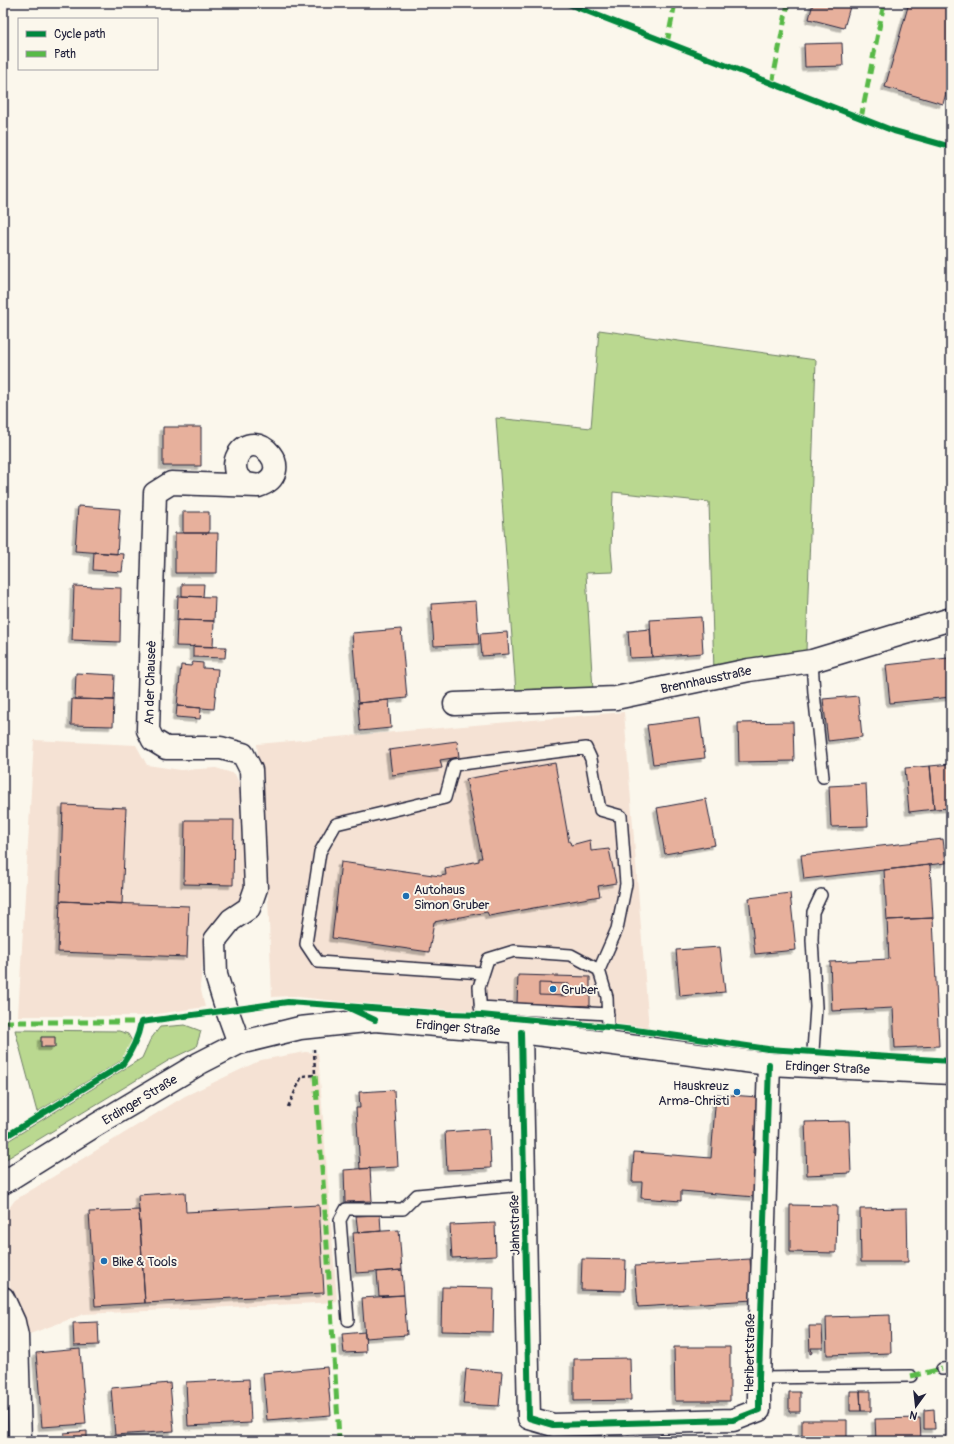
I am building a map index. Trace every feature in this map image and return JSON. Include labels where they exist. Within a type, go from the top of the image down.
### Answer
[{"type":"street","name":"An der Chauseè","points":[[239,1043],[216,974],[215,940],[231,920],[249,908],[256,888],[251,770],[243,754],[222,748],[166,748],[153,740],[148,730],[156,493],[171,483],[258,486]]},
{"type":"street","name":"Brennhausstraße","points":[[455,704],[616,698],[749,670],[812,661],[951,619]]},
{"type":"street","name":"Erdinger Straße","points":[[3,1183],[200,1063],[239,1043],[300,1028],[375,1020],[521,1032],[769,1064],[951,1073]]},
{"type":"street","name":"Jahnstraße","points":[[521,1032],[529,1418]]},
{"type":"street","name":"Heribertstraße","points":[[529,1418],[553,1425],[733,1420],[759,1410],[758,1378],[769,1064]]},
{"type":"street","points":[[3,1298],[14,1322],[17,1336],[20,1441]]},
{"type":"lane","points":[[812,661],[823,777]]},
{"type":"lane","points":[[483,973],[318,962],[306,944],[320,852],[336,824],[445,798],[454,765],[586,748],[591,759],[600,810],[620,816],[626,884],[617,929],[599,970],[607,997],[608,1027],[606,1042]]},
{"type":"lane","points":[[812,1066],[816,1007],[812,940],[813,912],[821,895]]},
{"type":"lane","points":[[480,1028],[479,987],[488,960],[514,951],[571,955],[599,970]]},
{"type":"lane","points":[[480,1007],[608,1014]]},
{"type":"lane","name":"Jahnstraße","points":[[348,1320],[340,1220],[346,1209],[403,1209],[417,1195],[524,1185]]},
{"type":"lane","name":"Heribertstraße","points":[[758,1378],[911,1376]]},
{"type":"path","points":[[288,1107],[302,1076],[315,1075]]},
{"type":"shaded area","points":[[624,712],[649,1029],[529,1014],[448,1010],[290,996],[272,997],[268,897],[257,744]]},
{"type":"shaded area","points":[[34,740],[136,745],[147,765],[181,770],[216,768],[235,774],[243,792],[245,886],[243,900],[210,935],[203,960],[200,986],[205,1007],[142,1016],[18,1016]]},
{"type":"shaded area","points":[[305,1052],[318,1053],[337,1302],[84,1314],[27,1335],[11,1302],[4,1215],[15,1200],[185,1096],[261,1060]]},
{"type":"shaded area","points":[[3,1350],[15,1441],[3,1441]]},
{"type":"green space","points":[[599,330],[816,360],[806,651],[714,673],[709,502],[613,492],[611,549],[613,572],[586,573],[593,691],[516,693],[496,418],[591,428]]},
{"type":"green space","points":[[185,1025],[201,1031],[196,1047],[171,1059],[3,1161],[3,1144],[142,1058],[150,1040],[160,1027]]},
{"type":"green space","points":[[15,1030],[119,1031],[128,1034],[132,1041],[127,1052],[119,1062],[37,1112]]},
{"type":"building","points":[[813,3],[851,3],[844,28],[809,19]]},
{"type":"building","points":[[909,3],[951,3],[951,75],[943,104],[885,87]]},
{"type":"building","points":[[842,43],[843,66],[805,67],[804,44]]},
{"type":"building","points":[[163,427],[201,427],[201,466],[163,466]]},
{"type":"building","points":[[78,506],[120,509],[117,554],[75,551]]},
{"type":"building","points":[[183,512],[209,512],[209,533],[183,533]]},
{"type":"building","points":[[175,533],[218,533],[217,573],[175,573]]},
{"type":"building","points":[[94,552],[124,554],[122,572],[93,570]]},
{"type":"building","points":[[182,584],[204,584],[203,597],[182,596]]},
{"type":"building","points":[[74,586],[121,588],[120,642],[72,640]]},
{"type":"building","points":[[178,596],[215,597],[214,621],[177,620]]},
{"type":"building","points":[[476,601],[479,644],[434,646],[431,604]]},
{"type":"building","points":[[701,617],[703,653],[652,657],[650,620]]},
{"type":"building","points":[[177,620],[214,621],[213,647],[176,646]]},
{"type":"building","points":[[401,629],[407,698],[358,703],[352,633]]},
{"type":"building","points":[[650,629],[652,657],[630,658],[628,631]]},
{"type":"building","points":[[507,632],[509,654],[482,656],[480,634]]},
{"type":"building","points":[[193,646],[226,647],[225,658],[193,657]]},
{"type":"building","points":[[948,658],[951,697],[890,703],[886,665]]},
{"type":"building","points":[[193,662],[203,663],[203,668],[218,669],[214,709],[177,706],[181,665],[191,666]]},
{"type":"building","points":[[76,673],[115,675],[114,700],[75,699]]},
{"type":"building","points":[[858,696],[862,737],[828,741],[823,699]]},
{"type":"building","points":[[72,699],[114,700],[113,726],[71,725]]},
{"type":"building","points":[[389,700],[391,728],[360,731],[358,703]]},
{"type":"building","points":[[177,706],[201,708],[200,719],[176,717]]},
{"type":"building","points":[[700,718],[705,758],[653,764],[647,725]]},
{"type":"building","points":[[793,722],[794,761],[739,762],[738,723]]},
{"type":"building","points":[[457,741],[459,757],[440,760],[442,768],[392,775],[389,750]]},
{"type":"building","points":[[555,763],[569,842],[571,845],[590,840],[591,851],[609,849],[616,883],[598,886],[600,896],[489,916],[487,912],[434,922],[429,952],[332,938],[341,862],[440,876],[446,875],[445,868],[479,861],[479,858],[482,858],[466,779]]},
{"type":"building","points":[[951,764],[951,808],[934,809],[930,766]]},
{"type":"building","points":[[930,766],[934,809],[909,812],[905,768]]},
{"type":"building","points":[[866,784],[868,826],[831,827],[829,786]]},
{"type":"building","points":[[706,799],[715,845],[665,854],[657,808]]},
{"type":"building","points":[[63,805],[126,808],[122,904],[60,901]]},
{"type":"building","points":[[185,820],[234,820],[233,885],[184,884]]},
{"type":"building","points":[[943,839],[946,863],[804,879],[801,855]]},
{"type":"building","points":[[930,865],[933,918],[887,920],[884,870]]},
{"type":"building","points":[[790,893],[796,950],[755,954],[749,898]]},
{"type":"building","points":[[60,901],[189,906],[187,957],[58,952]]},
{"type":"building","points":[[933,918],[939,1046],[895,1048],[893,1008],[832,1011],[830,962],[889,959],[887,920]]},
{"type":"building","points":[[720,947],[725,992],[680,996],[676,950]]},
{"type":"building","points":[[518,975],[590,977],[590,1006],[517,1004]]},
{"type":"building","points":[[539,983],[569,984],[569,996],[539,995]]},
{"type":"building","points":[[41,1037],[55,1037],[55,1047],[41,1047]]},
{"type":"building","points":[[394,1090],[398,1167],[360,1169],[356,1108],[360,1108],[359,1092]]},
{"type":"building","points":[[716,1094],[758,1097],[753,1153],[758,1153],[755,1197],[681,1191],[681,1201],[641,1198],[642,1182],[632,1182],[634,1152],[711,1158]]},
{"type":"building","points":[[849,1121],[851,1173],[807,1175],[805,1122]]},
{"type":"building","points":[[489,1129],[491,1168],[447,1170],[445,1132]]},
{"type":"building","points":[[370,1168],[372,1201],[345,1202],[344,1170]]},
{"type":"building","points":[[185,1192],[186,1212],[319,1205],[324,1293],[145,1303],[138,1195]]},
{"type":"building","points":[[790,1205],[837,1206],[836,1253],[790,1252]]},
{"type":"building","points":[[907,1208],[908,1262],[861,1262],[860,1209]]},
{"type":"building","points":[[139,1210],[145,1303],[95,1306],[89,1212]]},
{"type":"building","points":[[380,1215],[381,1231],[358,1233],[356,1216]]},
{"type":"building","points":[[495,1223],[496,1256],[452,1258],[450,1225]]},
{"type":"building","points":[[399,1230],[402,1270],[356,1273],[353,1233]]},
{"type":"building","points":[[582,1259],[626,1260],[625,1291],[581,1290]]},
{"type":"building","points":[[750,1259],[753,1300],[638,1307],[635,1266]]},
{"type":"building","points":[[402,1270],[404,1295],[379,1296],[377,1272]]},
{"type":"building","points":[[442,1287],[494,1288],[493,1332],[441,1331]]},
{"type":"building","points":[[404,1295],[407,1335],[365,1338],[362,1298]]},
{"type":"building","points":[[890,1315],[891,1353],[827,1355],[826,1317]]},
{"type":"building","points":[[98,1322],[99,1345],[74,1346],[73,1323]]},
{"type":"building","points":[[809,1326],[822,1326],[823,1348],[811,1348],[812,1353],[810,1354]]},
{"type":"building","points":[[365,1332],[366,1352],[344,1353],[342,1334]]},
{"type":"building","points":[[674,1347],[730,1347],[730,1401],[675,1401]]},
{"type":"building","points":[[80,1349],[86,1424],[42,1427],[36,1353]]},
{"type":"building","points":[[630,1358],[631,1400],[574,1401],[574,1359]]},
{"type":"building","points":[[327,1367],[331,1415],[267,1420],[263,1373]]},
{"type":"building","points":[[466,1369],[502,1372],[499,1406],[463,1404]]},
{"type":"building","points":[[249,1379],[251,1423],[188,1426],[186,1382]]},
{"type":"building","points":[[170,1383],[174,1431],[115,1435],[111,1388]]},
{"type":"building","points":[[850,1391],[860,1391],[861,1411],[850,1411]]},
{"type":"building","points":[[860,1391],[871,1391],[871,1411],[861,1411]]},
{"type":"building","points":[[789,1392],[800,1392],[800,1412],[789,1412]]},
{"type":"building","points":[[934,1409],[935,1429],[924,1429],[924,1410]]},
{"type":"building","points":[[920,1418],[921,1441],[876,1441],[875,1419]]},
{"type":"building","points":[[951,1419],[951,1441],[949,1441],[948,1420]]},
{"type":"building","points":[[802,1420],[847,1420],[847,1441],[802,1441]]},
{"type":"building","points":[[87,1431],[87,1441],[64,1441],[64,1433]]},
{"type":"marked path","points":[[667,43],[675,3]]},
{"type":"marked path","points":[[772,84],[788,3]]},
{"type":"marked path","points":[[861,118],[884,3]]},
{"type":"marked path","points":[[3,1022],[143,1022]]},
{"type":"marked path","points":[[315,1075],[323,1181],[338,1441]]},
{"type":"marked path","points":[[911,1376],[942,1369]]},
{"type":"cycle path","points":[[566,3],[894,131],[951,147]]},
{"type":"cycle path","points":[[3,1138],[122,1065],[134,1045],[141,1022],[288,1002],[345,1006],[375,1020]]},
{"type":"cycle path","points":[[345,1006],[481,1015],[608,1027],[768,1049],[951,1061]]},
{"type":"cycle path","points":[[521,1032],[529,1418],[553,1425],[733,1420],[759,1410],[769,1064]]},
{"type":"place","name":"Autohaus Simon Gruber","points":[[406,896]]},
{"type":"place","name":"Gruber","points":[[553,989]]},
{"type":"place","name":"Hauskreuz Arma-Christi","points":[[737,1092]]},
{"type":"place","name":"Bike & Tools","points":[[104,1261]]}]
